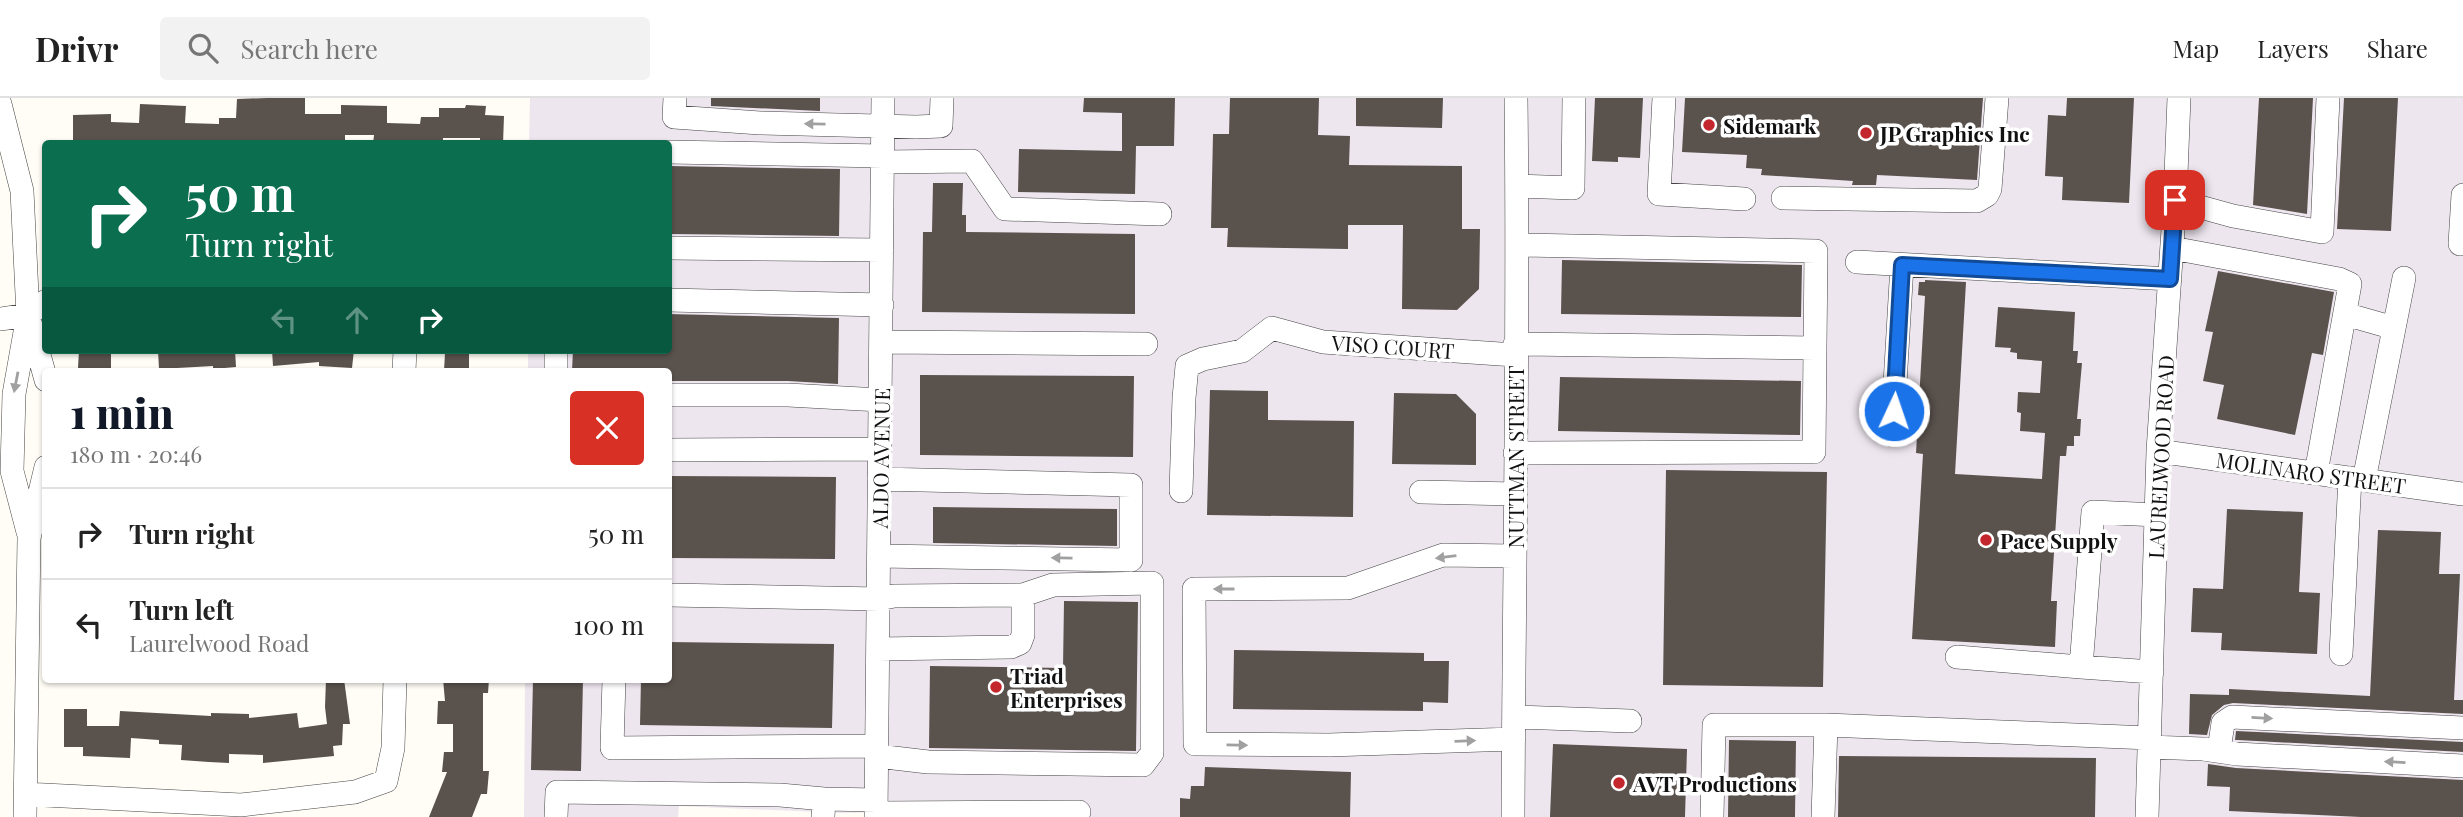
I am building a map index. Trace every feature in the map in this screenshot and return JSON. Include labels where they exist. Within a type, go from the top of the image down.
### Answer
[{"type":"street","points":[[675,98],[674,117],[760,123],[883,126],[941,126],[942,98]]},
{"type":"street","name":"ALDO AVENUE","points":[[876,810],[883,98]]},
{"type":"street","name":"NUTTMAN STREET","points":[[1513,817],[1518,245],[1516,98]]},
{"type":"street","points":[[1517,187],[1573,188],[1574,98]]},
{"type":"street","points":[[1664,98],[1659,194],[1744,199]]},
{"type":"street","points":[[1783,198],[1983,199],[1990,189],[1997,98]]},
{"type":"street","name":"LAURELWOOD ROAD","points":[[2147,817],[2158,451],[2179,98]]},
{"type":"street","points":[[2175,200],[2233,216],[2322,232],[2328,98]]},
{"type":"street","points":[[0,104],[22,191],[42,348]]},
{"type":"street","points":[[672,152],[972,160],[1004,209],[1160,214]]},
{"type":"street","points":[[2460,244],[2463,195]]},
{"type":"street","points":[[1515,453],[1814,452],[1816,251],[1518,245]]},
{"type":"street","points":[[672,248],[882,250]]},
{"type":"street","points":[[2172,248],[2339,279],[2350,285],[2316,473]]},
{"type":"street","points":[[1857,262],[2170,279]]},
{"type":"street","points":[[1892,435],[1902,265]]},
{"type":"street","points":[[2341,654],[2357,479],[2404,278]]},
{"type":"street","points":[[672,300],[881,305]]},
{"type":"street","points":[[0,319],[37,308]]},
{"type":"street","points":[[25,817],[37,584],[29,538],[12,471],[14,394],[37,308]]},
{"type":"street","points":[[2344,314],[2394,328]]},
{"type":"street","name":"VISO COURT","points":[[1181,491],[1187,366],[1203,359],[1241,351],[1272,328],[1323,342],[1515,349],[1815,348]]},
{"type":"street","points":[[881,342],[1146,344]]},
{"type":"street","points":[[672,395],[788,395],[880,400]]},
{"type":"street","points":[[672,450],[880,449]]},
{"type":"street","name":"MOLINARO STREET","points":[[2158,451],[2463,494]]},
{"type":"street","points":[[879,479],[1131,485],[1131,560],[879,556]]},
{"type":"street","points":[[29,538],[42,484]]},
{"type":"street","points":[[1421,492],[1515,494]]},
{"type":"street","points":[[2081,667],[2093,512],[2157,515]]},
{"type":"street","points":[[1514,556],[1443,555],[1348,588],[1194,589],[1195,744],[1329,745],[1514,728],[1630,721]]},
{"type":"street","points":[[614,683],[612,748],[877,751],[928,762],[1143,765],[1152,753],[1152,583],[1053,585],[1023,594],[894,596],[879,599],[672,594]]},
{"type":"street","points":[[878,649],[1011,647],[1020,643],[1023,635],[1023,594]]},
{"type":"street","points":[[1957,657],[2152,672]]},
{"type":"street","points":[[25,794],[241,805],[355,792],[386,781],[393,748],[395,683]]},
{"type":"street","points":[[2219,750],[2223,723],[2232,717],[2463,728]]},
{"type":"street","points":[[1712,817],[1714,725],[1826,726],[2149,743],[2237,754],[2463,766]]},
{"type":"street","points":[[1823,817],[1826,726]]},
{"type":"street","points":[[556,817],[557,792],[780,795],[824,808],[876,810],[1079,812]]},
{"type":"shaded area","points":[[530,98],[2463,98],[2463,817],[902,817],[901,812],[841,813],[679,806],[678,817],[524,817],[525,683],[672,683],[672,368],[528,368],[528,354],[672,354],[672,140],[529,140]]},
{"type":"building","points":[[305,98],[305,114],[341,114],[341,105],[387,106],[387,123],[420,124],[421,117],[439,117],[439,108],[486,106],[485,115],[504,116],[503,140],[373,140],[374,135],[345,135],[345,140],[73,140],[73,115],[111,114],[111,122],[139,123],[140,104],[186,106],[185,123],[219,124],[219,118],[236,118],[237,99]]},
{"type":"building","points":[[711,98],[820,98],[820,111],[711,106]]},
{"type":"building","points":[[1084,98],[1175,98],[1174,146],[1136,146],[1135,194],[1018,192],[1019,149],[1122,151],[1122,113],[1083,112]]},
{"type":"building","points":[[1230,98],[1319,98],[1318,135],[1350,136],[1349,165],[1462,166],[1462,229],[1480,229],[1479,289],[1457,310],[1402,309],[1403,225],[1348,225],[1348,249],[1227,247],[1228,228],[1211,228],[1213,134],[1229,134]]},
{"type":"building","points":[[1356,98],[1443,98],[1442,128],[1356,126]]},
{"type":"building","points":[[1595,98],[1643,98],[1640,158],[1618,157],[1618,162],[1592,161]]},
{"type":"building","name":"JP Graphics Inc","points":[[1685,98],[1983,98],[1977,180],[1877,175],[1876,185],[1852,185],[1853,181],[1761,175],[1762,169],[1746,168],[1747,155],[1682,152]]},
{"type":"building","points":[[2067,98],[2134,98],[2129,203],[2062,200],[2063,177],[2045,176],[2048,115],[2066,116]]},
{"type":"building","points":[[2259,98],[2313,98],[2307,214],[2253,205]]},
{"type":"building","points":[[2344,98],[2398,98],[2391,231],[2337,229]]},
{"type":"building","points":[[672,166],[840,169],[839,236],[672,234]]},
{"type":"building","points":[[933,183],[963,183],[962,215],[966,215],[966,232],[1135,234],[1135,314],[922,312],[923,232],[932,232]]},
{"type":"building","points":[[1562,260],[1802,265],[1801,317],[1561,314]]},
{"type":"building","points":[[2218,271],[2334,292],[2323,355],[2312,353],[2295,435],[2217,419],[2224,385],[2203,381],[2213,332],[2205,331]]},
{"type":"building","points":[[1919,282],[1966,282],[1955,474],[2042,479],[2045,433],[2020,431],[2021,413],[2017,412],[2018,392],[2040,393],[2042,361],[2017,359],[2017,353],[2010,352],[2011,348],[1995,347],[1998,307],[2075,312],[2073,351],[2078,351],[2077,363],[2082,363],[2077,419],[2081,419],[2080,436],[2074,436],[2074,446],[2067,446],[2066,456],[2060,456],[2051,601],[2057,601],[2055,647],[1912,639],[1923,454],[1916,453],[1925,296],[1918,295]]},
{"type":"building","points":[[672,314],[839,318],[838,384],[672,381],[672,368],[572,368],[573,354],[672,354]]},
{"type":"building","points":[[79,354],[111,354],[111,368],[78,368]]},
{"type":"building","points":[[158,354],[235,354],[236,367],[159,368]]},
{"type":"building","points":[[272,354],[354,354],[352,368],[319,366],[319,362],[273,366]]},
{"type":"building","points":[[445,354],[469,354],[469,368],[444,368]]},
{"type":"building","points":[[920,375],[1134,376],[1133,457],[920,455]]},
{"type":"building","points":[[1560,377],[1801,381],[1800,435],[1558,431]]},
{"type":"building","points":[[1210,390],[1268,391],[1268,420],[1354,421],[1353,517],[1207,515]]},
{"type":"building","points":[[1394,393],[1456,394],[1476,414],[1476,465],[1392,464]]},
{"type":"building","points":[[1666,470],[1827,472],[1823,687],[1663,685]]},
{"type":"building","points":[[672,476],[836,477],[835,559],[672,558]]},
{"type":"building","points":[[933,507],[1117,509],[1117,546],[933,543]]},
{"type":"building","points":[[2227,509],[2303,512],[2299,592],[2320,593],[2317,654],[2221,650],[2222,633],[2191,632],[2193,588],[2223,589]]},
{"type":"building","points":[[2378,530],[2441,532],[2439,574],[2460,574],[2454,700],[2463,700],[2463,714],[2233,703],[2224,705],[2212,715],[2207,735],[2189,734],[2190,694],[2229,695],[2229,689],[2370,696]]},
{"type":"building","points":[[1064,601],[1138,602],[1136,751],[929,748],[930,666],[1063,668]]},
{"type":"building","points":[[672,642],[834,644],[832,728],[640,725],[641,683],[672,683]]},
{"type":"building","points":[[1234,650],[1424,653],[1424,661],[1449,661],[1448,703],[1423,702],[1423,711],[1233,709]]},
{"type":"building","points":[[326,683],[345,683],[350,724],[343,724],[342,745],[333,746],[334,756],[263,763],[263,755],[229,754],[229,763],[181,760],[182,745],[159,744],[159,740],[131,738],[130,758],[83,756],[83,747],[64,747],[64,709],[87,709],[87,726],[119,726],[120,711],[211,716],[211,713],[249,714],[249,718],[297,713],[299,728],[327,724]]},
{"type":"building","points":[[443,683],[489,683],[488,693],[483,693],[483,771],[489,771],[487,794],[481,794],[472,817],[429,817],[447,772],[442,772],[444,752],[453,752],[453,724],[437,724],[438,701],[445,701]]},
{"type":"building","points":[[533,683],[583,683],[581,771],[531,770]]},
{"type":"building","points":[[2236,731],[2463,742],[2463,752],[2235,740]]},
{"type":"building","points":[[1729,740],[1796,741],[1795,817],[1728,817]]},
{"type":"building","name":"AVT Productions","points":[[1553,744],[1687,749],[1685,817],[1550,817]]},
{"type":"building","points":[[1839,756],[2096,758],[2095,817],[1838,817]]},
{"type":"building","points":[[2208,764],[2236,768],[2463,780],[2463,817],[2361,817],[2229,811],[2230,787],[2207,786]]},
{"type":"building","points":[[1205,767],[1351,772],[1350,817],[1180,817],[1180,798],[1190,799],[1191,786],[1204,786]]},
{"type":"place","name":"Sidemark","points":[[1709,125]]},
{"type":"place","name":"JP Graphics Inc","points":[[1866,133]]},
{"type":"place","name":"Pace Supply","points":[[1986,540]]},
{"type":"place","name":"Triad Enterprises","points":[[996,687]]},
{"type":"place","name":"AVT Productions","points":[[1619,783]]},
{"type":"route","points":[[1894,411],[1902,265],[2170,279],[2175,200]]}]
